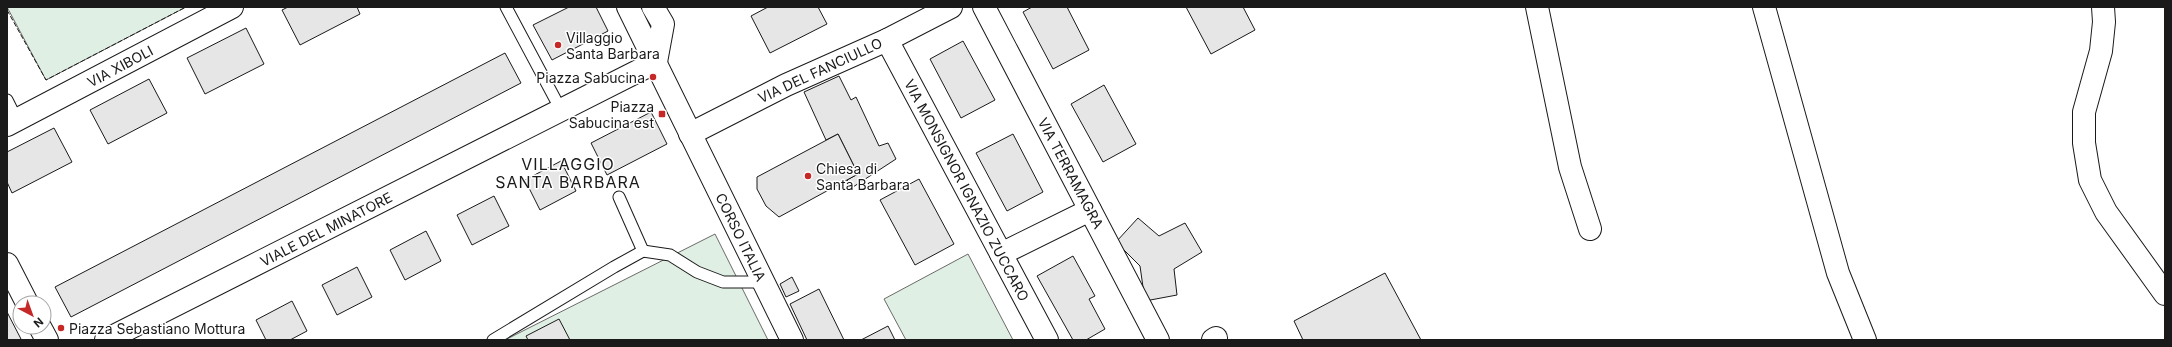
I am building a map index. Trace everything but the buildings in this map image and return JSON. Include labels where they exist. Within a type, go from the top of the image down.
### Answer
[{"type":"street","name":"VIA XIBOLI","points":[[12,122],[232,7]]},
{"type":"street","name":"VIA DEL FANCIULLO","points":[[690,134],[786,85],[887,40],[951,7]]},
{"type":"street","name":"VIA TERRAMAGRA","points":[[984,7],[1158,340]]},
{"type":"street","points":[[1537,7],[1570,167],[1590,229]]},
{"type":"street","points":[[1764,7],[1838,273],[1865,340]]},
{"type":"street","points":[[2103,7],[2104,22],[2101,51],[2084,112],[2084,143],[2090,180],[2106,212],[2165,294]]},
{"type":"street","points":[[553,114],[656,62],[663,24],[653,8]]},
{"type":"street","name":"CORSO ITALIA","points":[[631,13],[792,340]]},
{"type":"street","name":"VIA MONSIGNOR IGNAZIO ZUCCARO","points":[[887,40],[1047,340]]},
{"type":"street","name":"VIALE DEL MINATORE","points":[[106,340],[553,114]]},
{"type":"street","points":[[1001,254],[1090,210]]},
{"type":"street","points":[[7,264],[24,295]]},
{"type":"lane","points":[[506,7],[553,114]]},
{"type":"lane","points":[[7,100],[12,122]]},
{"type":"lane","points":[[620,196],[643,251]]},
{"type":"lane","points":[[493,340],[643,251],[670,255],[697,272],[723,282],[763,282]]},
{"type":"green space","points":[[7,7],[186,7],[46,80]]},
{"type":"green space","points":[[715,234],[768,340],[505,340]]},
{"type":"green space","points":[[968,254],[1013,340],[906,340],[884,299]]},
{"type":"fence","points":[[7,10],[46,80],[186,7]]},
{"type":"place","name":"Villaggio Santa Barbara","points":[[558,45]]},
{"type":"place","name":"Piazza Sabucina","points":[[653,77]]},
{"type":"place","name":"Piazza Sabucina est","points":[[662,114]]},
{"type":"place","name":"Chiesa di Santa Barbara","points":[[808,176]]},
{"type":"place","name":"Piazza Sebastiano Mottura","points":[[61,328]]},
{"type":"district","name":"VILLAGGIO SANTA BARBARA","points":[[568,173]]}]
